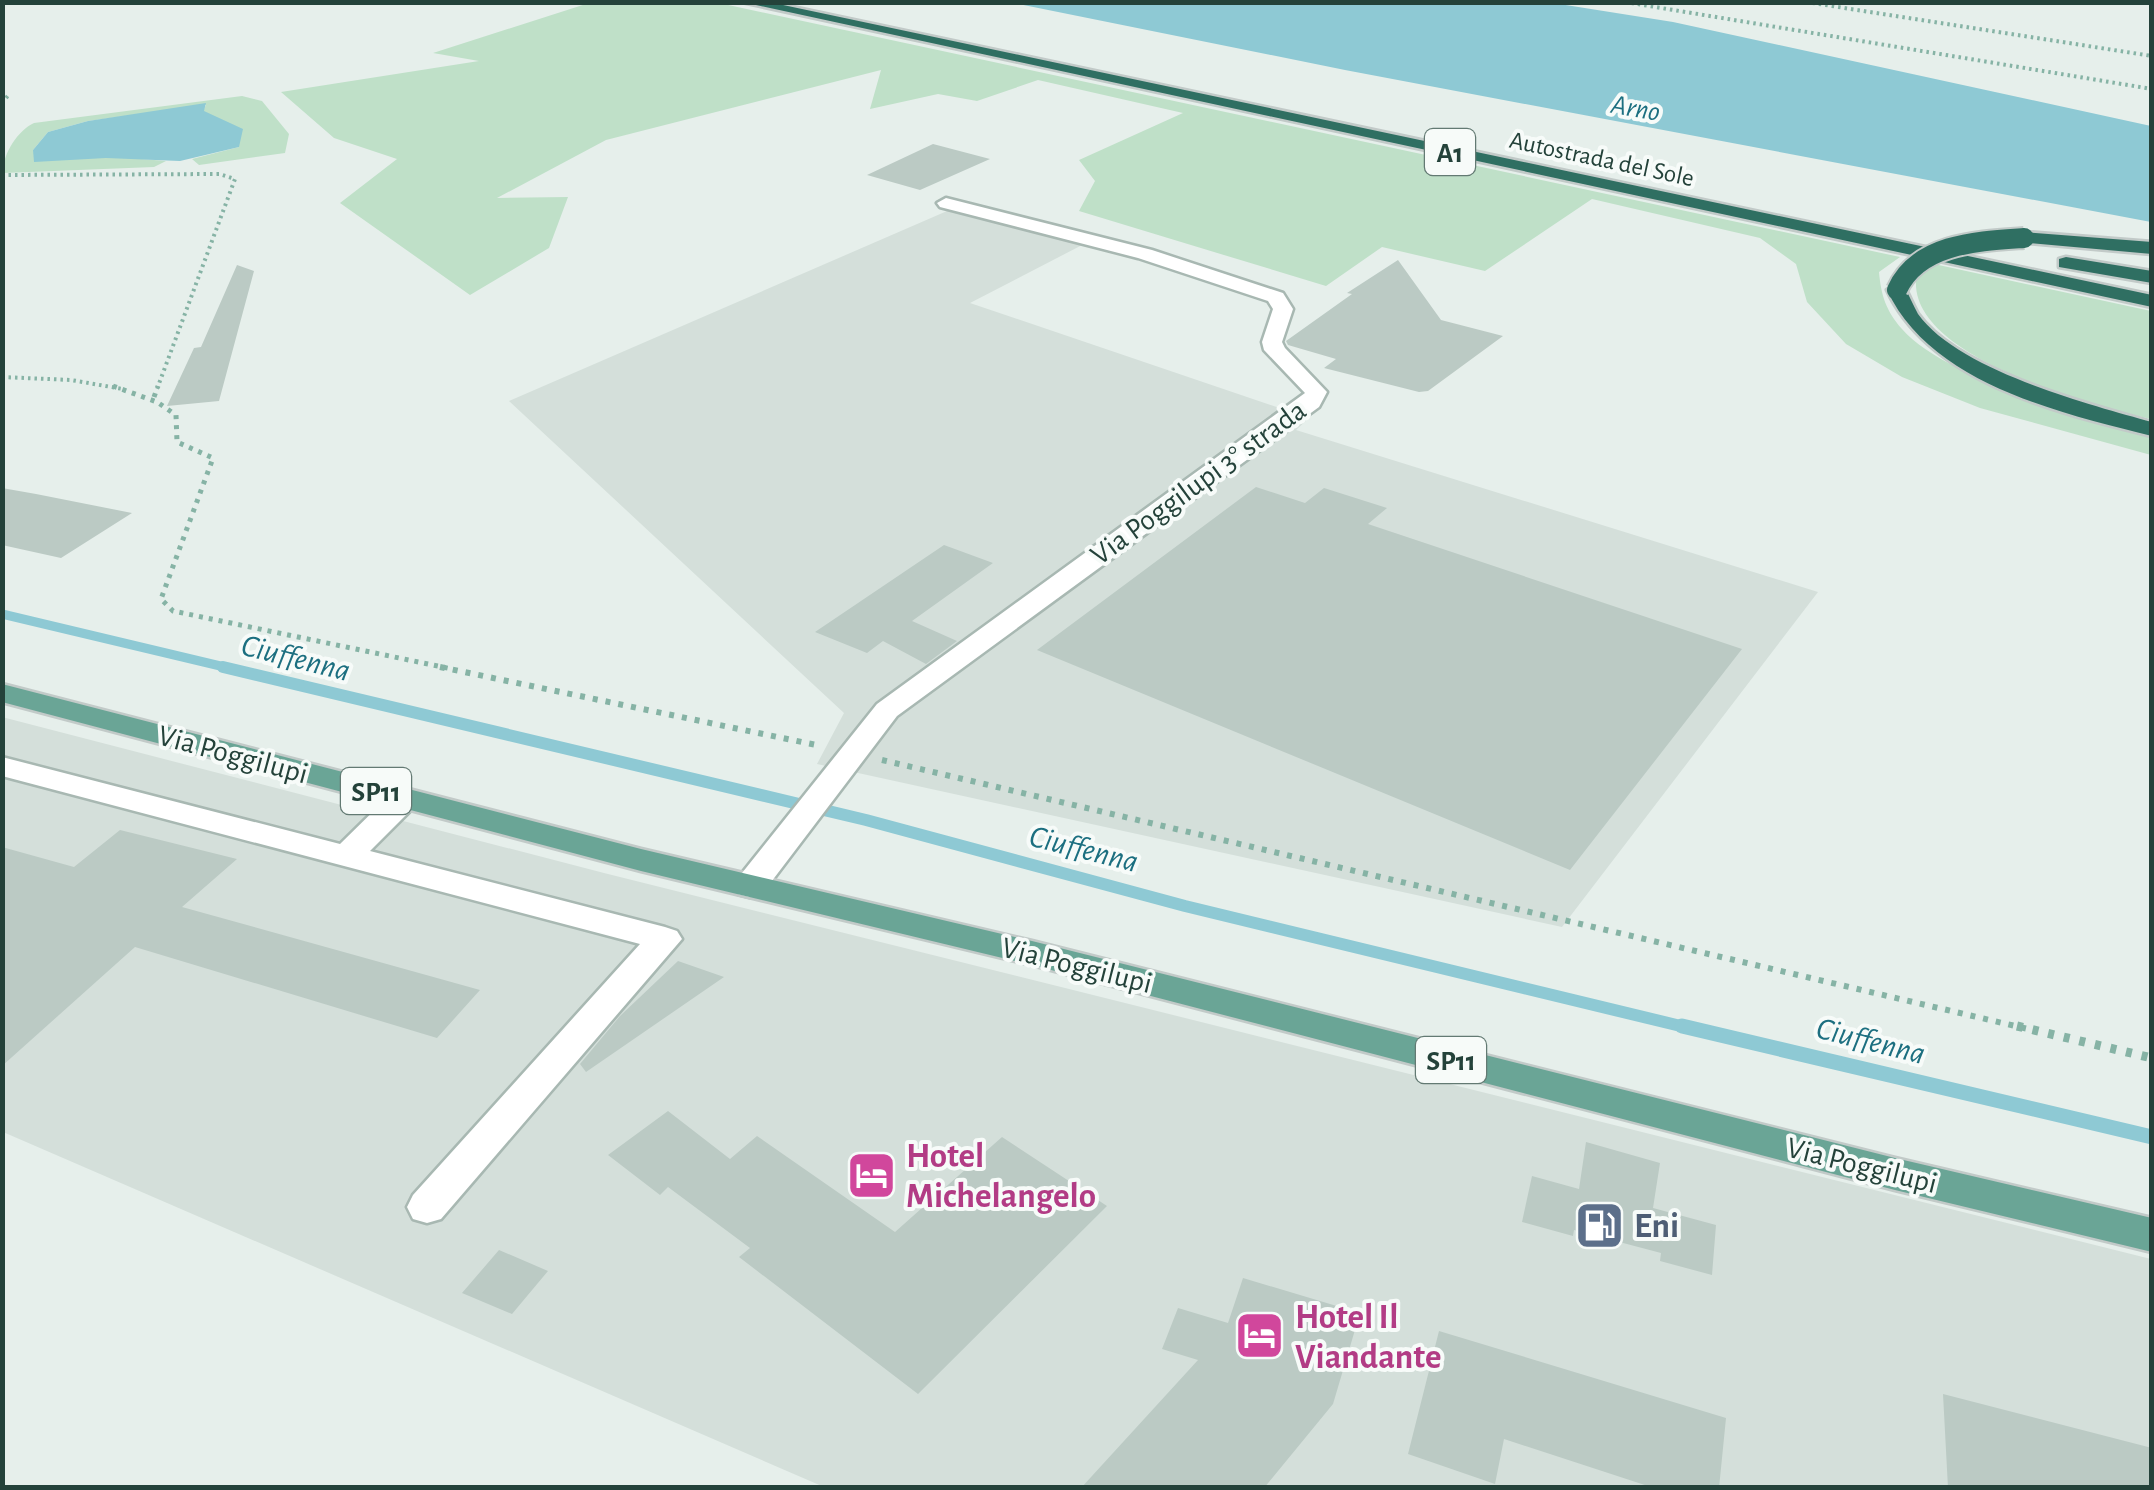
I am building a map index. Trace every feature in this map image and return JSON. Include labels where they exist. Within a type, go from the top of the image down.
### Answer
[{"type":"highway","name":"Autostrada del Sole","points":[[748,2],[2152,300]]},
{"type":"highway","name":"Autostrada del Sole","points":[[802,2],[2152,281]]},
{"type":"highway","points":[[2152,248],[2024,238],[1974,243],[1937,253],[1906,271],[1897,290],[1900,305],[1921,330],[1988,372],[2060,400],[2152,428]]},
{"type":"main road","name":"Via Poggilupi","points":[[2,693],[404,799],[760,873],[1049,957],[1894,1174],[2152,1236]]},
{"type":"street","name":"Via Poggilupi 3° strada","points":[[760,873],[888,710],[1311,402],[1316,392],[1275,350],[1272,342],[1283,309],[1276,297],[1145,254],[946,203]]},
{"type":"street","points":[[2,766],[665,939],[427,1207]]},
{"type":"street","points":[[348,855],[404,799]]},
{"type":"path","points":[[1625,2],[2152,88]]},
{"type":"path","points":[[1806,2],[2152,56]]},
{"type":"path","points":[[2,103],[10,93]]},
{"type":"path","points":[[2,175],[220,174],[236,179],[154,397]]},
{"type":"path","points":[[2,377],[92,382],[154,397],[176,416],[177,442],[213,458],[161,599],[172,611],[2152,1058]]},
{"type":"shaded area","points":[[954,208],[1086,243],[970,303],[1309,418],[1296,430],[1818,592],[1562,927],[817,764],[844,713],[509,401]]},
{"type":"shaded area","points":[[2,717],[604,873],[2151,1259],[2151,1487],[824,1487],[3,1132]]},
{"type":"green space","points":[[589,3],[719,3],[1900,257],[1879,272],[1883,295],[1896,322],[1923,347],[1950,364],[2019,393],[2151,435],[2151,455],[1980,408],[1902,377],[1846,344],[1807,302],[1796,264],[1760,238],[1592,199],[1485,271],[1382,247],[1326,286],[1079,211],[1095,181],[1079,160],[1183,113],[1038,80],[977,101],[938,94],[870,109],[881,70],[606,140],[497,198],[568,197],[549,248],[470,295],[340,203],[397,159],[334,138],[281,92],[479,61],[433,53]]},
{"type":"green space","points":[[242,96],[262,101],[289,134],[285,153],[199,165],[192,159],[239,147],[203,111],[206,105],[88,121],[48,132],[33,150],[166,161],[154,167],[3,173],[12,144],[34,123]]},
{"type":"green space","points":[[1934,264],[2151,311],[2151,419],[2088,402],[2009,373],[1942,333],[1922,308],[1916,280]]},
{"type":"water","name":"Arno","points":[[1013,3],[1553,3],[1673,22],[2151,126],[2151,222],[1345,70]]},
{"type":"water","points":[[206,103],[204,111],[243,129],[239,147],[180,161],[106,158],[34,162],[33,150],[48,132],[88,121]]},
{"type":"building","points":[[933,144],[990,159],[920,190],[867,175]]},
{"type":"building","points":[[1398,260],[1441,320],[1503,336],[1428,391],[1419,392],[1324,368],[1336,359],[1288,345],[1286,341],[1352,294],[1347,293]]},
{"type":"building","points":[[237,265],[254,271],[219,401],[167,406],[194,348],[201,347]]},
{"type":"building","points":[[1256,487],[1305,503],[1324,488],[1387,508],[1368,524],[1742,649],[1570,870],[1037,650]]},
{"type":"building","points":[[2,488],[132,513],[61,558],[2,545]]},
{"type":"building","points":[[944,545],[993,563],[912,621],[957,641],[926,664],[883,641],[867,653],[815,632]]},
{"type":"building","points":[[120,830],[237,859],[182,907],[480,990],[437,1038],[135,947],[2,1066],[2,847],[74,867]]},
{"type":"building","points":[[678,961],[724,977],[586,1072],[580,1064],[620,1016]]},
{"type":"building","points":[[668,1111],[730,1159],[757,1136],[895,1232],[1002,1137],[1107,1206],[918,1394],[739,1257],[750,1248],[668,1187],[660,1195],[608,1155]]},
{"type":"building","points":[[1586,1142],[1660,1163],[1653,1208],[1716,1225],[1712,1275],[1660,1261],[1661,1253],[1574,1230],[1573,1236],[1522,1222],[1532,1176],[1579,1189]]},
{"type":"building","points":[[499,1250],[548,1271],[512,1314],[462,1293]]},
{"type":"building","points":[[1243,1278],[1360,1313],[1333,1404],[1264,1488],[1081,1488],[1198,1360],[1162,1349],[1178,1308],[1228,1323]]},
{"type":"building","points":[[1439,1331],[1726,1418],[1719,1488],[1654,1488],[1504,1439],[1495,1484],[1408,1454]]},
{"type":"building","points":[[1943,1394],[2152,1448],[2152,1488],[1948,1488]]},
{"type":"waterway","name":"Ciuffenna","points":[[2,614],[233,669]]},
{"type":"waterway","name":"Ciuffenna","points":[[223,667],[866,820],[1185,906],[1693,1029]]},
{"type":"waterway","name":"Ciuffenna","points":[[1682,1026],[2152,1137]]},
{"type":"place","name":"Hotel Michelangelo","points":[[871,1175]]},
{"type":"place","name":"Eni","points":[[1599,1225]]},
{"type":"place","name":"Hotel Il Viandante","points":[[1260,1336]]}]
